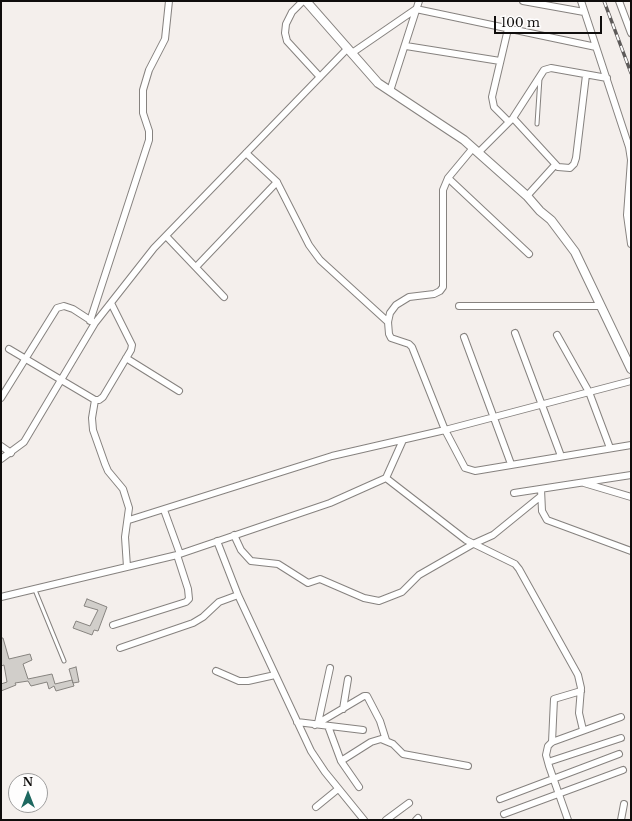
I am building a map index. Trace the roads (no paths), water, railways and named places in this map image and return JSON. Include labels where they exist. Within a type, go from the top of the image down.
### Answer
[{"type":"street","points":[[1,459],[24,442],[93,322],[149,140],[149,131],[143,113],[143,90],[149,70],[165,39],[169,1]]},
{"type":"street","points":[[303,1],[292,12],[286,24],[285,33],[287,41],[320,77]]},
{"type":"street","points":[[306,1],[378,83],[476,151],[528,196],[566,239],[584,269],[631,369]]},
{"type":"street","points":[[390,91],[406,46],[419,1]]},
{"type":"street","points":[[523,1],[584,12]]},
{"type":"street","points":[[581,1],[630,147],[631,160],[627,215],[631,244]]},
{"type":"street","points":[[619,1],[631,32]]},
{"type":"street","points":[[93,322],[111,303],[154,248],[320,77],[350,51],[416,9],[596,47]]},
{"type":"street","points":[[508,29],[492,97],[494,107],[511,120],[555,165],[564,169],[570,168],[574,164],[586,75]]},
{"type":"street","points":[[406,46],[500,61]]},
{"type":"street","points":[[606,78],[551,68],[544,70],[511,120],[448,178],[443,190],[443,287],[440,291],[434,294],[409,297],[401,300],[390,313],[388,322],[392,338],[409,344],[412,347],[445,430],[465,468],[475,471],[631,445]]},
{"type":"street","points":[[246,153],[277,182],[309,245],[316,255],[388,322]]},
{"type":"street","points":[[528,196],[555,165]]},
{"type":"street","points":[[448,178],[529,254]]},
{"type":"street","points":[[196,267],[277,182]]},
{"type":"street","points":[[166,236],[224,297]]},
{"type":"street","points":[[95,400],[103,397],[131,350],[131,341],[111,303]]},
{"type":"street","points":[[1,398],[57,308],[64,306],[73,309],[93,322]]},
{"type":"street","points":[[459,306],[601,306]]},
{"type":"street","points":[[515,333],[561,456]]},
{"type":"street","points":[[557,334],[589,392],[610,448]]},
{"type":"street","points":[[464,337],[495,417],[511,464]]},
{"type":"street","points":[[9,349],[95,400]]},
{"type":"street","points":[[126,358],[179,391]]},
{"type":"street","points":[[129,520],[332,456],[445,430],[631,381]]},
{"type":"street","points":[[95,400],[92,418],[93,430],[108,471],[123,489],[130,508],[125,537],[127,567]]},
{"type":"street","points":[[1,597],[35,590],[178,554],[330,503],[386,478],[403,440]]},
{"type":"street","points":[[1,446],[11,453]]},
{"type":"street","points":[[514,493],[631,475]]},
{"type":"street","points":[[386,478],[473,544],[515,564],[519,569],[578,675],[581,691],[579,713],[583,730]]},
{"type":"street","points":[[583,482],[631,497]]},
{"type":"street","points":[[541,489],[542,511],[547,520],[631,551]]},
{"type":"street","points":[[234,535],[241,550],[251,561],[278,564],[308,583],[320,579],[364,598],[380,601],[402,592],[419,575],[473,544],[494,535],[541,496]]},
{"type":"street","points":[[113,625],[186,602],[189,599],[188,589],[164,510]]},
{"type":"street","points":[[218,541],[238,594],[297,722],[317,761],[363,819]]},
{"type":"street","points":[[120,648],[193,623],[203,617],[219,602],[238,594]]},
{"type":"street","points":[[317,724],[330,668]]},
{"type":"street","points":[[216,672],[239,681],[248,681],[275,675]]},
{"type":"street","points":[[343,709],[348,679]]},
{"type":"street","points":[[552,742],[554,700],[581,691]]},
{"type":"street","points":[[317,724],[367,696],[380,721],[386,740]]},
{"type":"street","points":[[568,820],[548,762],[546,749],[552,742],[621,717]]},
{"type":"street","points":[[297,722],[363,730]]},
{"type":"street","points":[[328,726],[341,761],[359,787]]},
{"type":"street","points":[[548,762],[621,738]]},
{"type":"street","points":[[341,761],[376,740],[386,740],[393,744],[403,754],[468,766]]},
{"type":"street","points":[[500,799],[619,754]]},
{"type":"street","points":[[504,814],[623,770]]},
{"type":"street","points":[[316,807],[338,789]]},
{"type":"street","points":[[386,820],[409,803]]},
{"type":"street","points":[[621,820],[624,804]]},
{"type":"lane","points":[[537,124],[541,75]]},
{"type":"lane","points":[[35,590],[64,661]]},
{"type":"railway","points":[[604,1],[631,73]]}]
